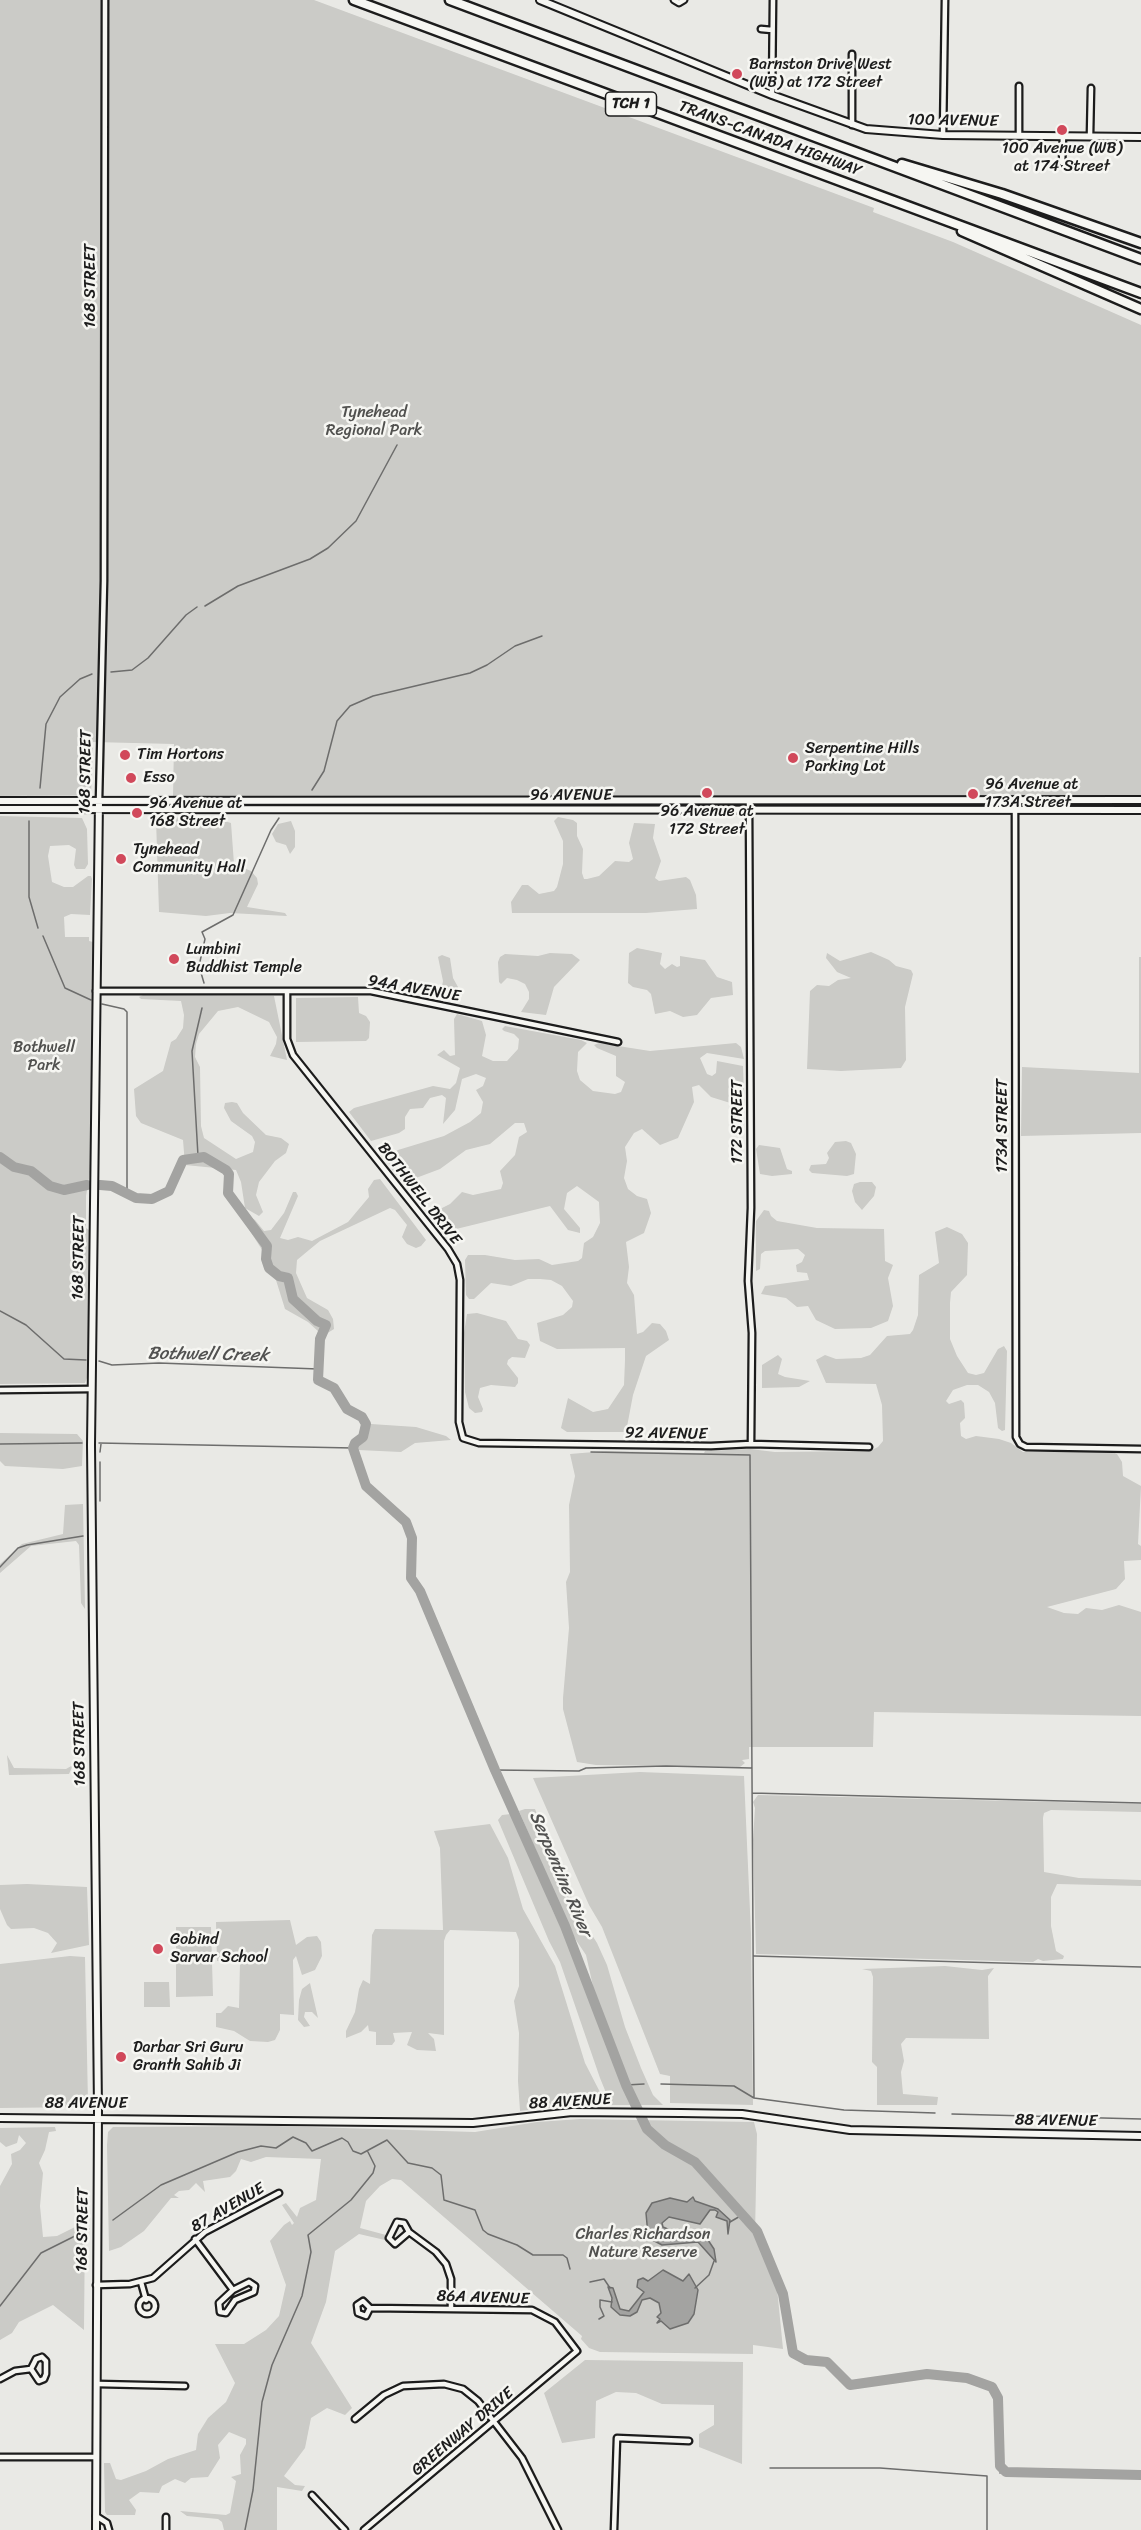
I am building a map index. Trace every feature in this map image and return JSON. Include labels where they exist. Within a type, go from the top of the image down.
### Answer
[{"type":"highway","name":"TRANS-CANADA HIGHWAY","points":[[354,0],[1141,293]]},
{"type":"highway","name":"TRANS-CANADA HIGHWAY","points":[[450,0],[1141,259]]},
{"type":"highway","points":[[826,141],[1002,194],[1141,244]]},
{"type":"highway","points":[[908,206],[989,244],[1141,309]]},
{"type":"main road","name":"100 AVENUE","points":[[540,0],[852,125],[894,133],[1141,137]]},
{"type":"main road","name":"96 AVENUE","points":[[0,801],[1141,800]]},
{"type":"main road","name":"168 STREET","points":[[96,2530],[98,2118],[91,1389],[99,801]]},
{"type":"main road","name":"96 AVENUE","points":[[0,809],[1141,810]]},
{"type":"main road","name":"88 AVENUE","points":[[0,2118],[473,2123],[558,2113],[681,2113],[742,2114],[850,2130],[1141,2136]]},
{"type":"street","name":"168 STREET","points":[[99,801],[104,581],[105,0]]},
{"type":"street","points":[[674,0],[679,3],[684,0]]},
{"type":"street","points":[[772,94],[773,0]]},
{"type":"street","points":[[943,135],[945,0]]},
{"type":"street","points":[[760,29],[772,30]]},
{"type":"street","points":[[852,54],[852,125]]},
{"type":"street","points":[[1019,86],[1019,135]]},
{"type":"street","points":[[1090,136],[1091,88]]},
{"type":"street","points":[[1062,163],[1063,136]]},
{"type":"street","name":"173A STREET","points":[[1015,800],[1014,1397],[1016,1437],[1020,1444],[1026,1447],[1141,1449]]},
{"type":"street","name":"172 STREET","points":[[749,801],[751,1208],[748,1281],[752,1333],[751,1444]]},
{"type":"street","name":"94A AVENUE","points":[[96,990],[381,993],[618,1042]]},
{"type":"street","name":"BOTHWELL DRIVE","points":[[287,991],[287,1039],[293,1055],[448,1249],[457,1264],[460,1280],[459,1422],[463,1438]]},
{"type":"street","points":[[0,1390],[91,1389]]},
{"type":"street","name":"92 AVENUE","points":[[463,1438],[479,1443],[711,1446],[751,1444],[869,1448]]},
{"type":"street","name":"87 AVENUE","points":[[96,2285],[141,2282],[163,2272],[195,2239],[216,2225],[279,2193]]},
{"type":"street","points":[[409,2232],[399,2243],[394,2244],[390,2241],[398,2222],[404,2223],[409,2232],[436,2252],[446,2264],[451,2280],[451,2308]]},
{"type":"street","points":[[195,2239],[233,2290]]},
{"type":"street","points":[[141,2282],[146,2300]]},
{"type":"street","points":[[249,2282],[255,2288],[251,2294],[235,2300],[227,2312],[220,2312],[218,2304],[233,2290],[249,2282]]},
{"type":"street","name":"86A AVENUE","points":[[370,2308],[526,2310],[541,2313],[560,2328],[577,2351]]},
{"type":"street","name":"GREENWAY DRIVE","points":[[364,2530],[577,2351]]},
{"type":"street","points":[[36,2359],[45,2360],[46,2374],[43,2380],[36,2380],[31,2369],[36,2359]]},
{"type":"street","points":[[0,2379],[15,2371],[31,2369]]},
{"type":"street","points":[[98,2384],[185,2386]]},
{"type":"street","points":[[355,2419],[390,2391],[407,2385],[447,2384],[465,2391],[475,2398],[527,2466],[558,2530]]},
{"type":"street","points":[[614,2530],[617,2438],[689,2441]]},
{"type":"street","points":[[0,2457],[95,2457]]},
{"type":"street","points":[[312,2495],[345,2530]]},
{"type":"street","points":[[95,2516],[107,2523],[109,2530]]},
{"type":"street","points":[[166,2517],[166,2530]]},
{"type":"green space","name":"Tynehead Regional Park","points":[[0,0],[314,0],[874,208],[873,212],[953,242],[1141,325],[1141,796],[173,796],[174,744],[93,742],[91,795],[0,796]]},
{"type":"green space","name":"Bothwell Park","points":[[0,816],[82,818],[87,829],[88,864],[85,869],[76,869],[74,865],[76,849],[69,845],[50,846],[48,856],[52,882],[64,887],[73,887],[88,876],[92,879],[90,915],[71,914],[64,917],[65,937],[89,937],[89,941],[93,942],[90,1172],[86,1196],[86,1228],[89,1230],[88,1375],[85,1383],[0,1384]]},
{"type":"green space","points":[[162,817],[218,819],[231,823],[234,864],[251,871],[257,878],[258,884],[247,907],[285,913],[287,916],[230,913],[206,916],[159,912],[156,819]]},
{"type":"green space","points":[[558,817],[577,823],[577,836],[583,849],[584,879],[599,876],[615,861],[629,862],[633,859],[629,843],[634,823],[655,824],[653,838],[661,861],[655,878],[659,881],[686,877],[690,880],[696,895],[697,909],[646,913],[512,913],[511,902],[522,885],[528,885],[539,894],[554,891],[557,887],[563,864],[563,841],[554,821]]},
{"type":"green space","points":[[291,821],[295,831],[295,847],[290,854],[286,845],[276,842],[272,834],[278,824]]},
{"type":"green space","points":[[637,948],[662,953],[660,964],[665,969],[672,964],[680,966],[680,956],[705,960],[717,977],[732,982],[733,995],[711,998],[697,1015],[683,1017],[670,1011],[655,1014],[651,994],[647,990],[633,987],[628,983],[629,953]]},
{"type":"green space","points":[[871,952],[889,960],[896,966],[911,970],[913,974],[905,1007],[906,1060],[901,1068],[841,1071],[807,1069],[810,991],[817,985],[829,986],[838,980],[851,978],[837,972],[826,958],[827,953],[840,961]]},
{"type":"green space","points":[[550,953],[572,954],[580,960],[554,987],[546,1015],[521,1012],[529,999],[529,992],[525,984],[517,980],[507,978],[501,984],[499,982],[500,957],[505,954],[538,956]]},
{"type":"green space","points":[[442,955],[450,958],[453,978],[458,987],[457,992],[452,995],[443,995],[441,991],[443,981],[438,957]]},
{"type":"green space","points":[[1139,957],[1141,957],[1141,1133],[1021,1136],[1022,1067],[1139,1073]]},
{"type":"green space","points":[[143,995],[274,996],[287,1060],[270,1056],[277,1037],[269,1022],[238,1007],[218,1011],[199,1034],[195,1057],[200,1067],[201,1126],[204,1138],[236,1159],[253,1152],[255,1142],[252,1136],[231,1121],[224,1108],[225,1103],[232,1102],[237,1103],[243,1113],[266,1135],[281,1138],[289,1144],[286,1153],[275,1161],[259,1182],[256,1195],[263,1212],[259,1216],[245,1208],[241,1182],[236,1170],[185,1165],[183,1140],[141,1123],[136,1116],[134,1089],[163,1071],[171,1042],[176,1039],[183,1028],[184,1015],[181,1001],[141,999],[139,997]]},
{"type":"green space","points":[[358,997],[359,1013],[366,1016],[370,1022],[369,1038],[366,1041],[296,1042],[296,998]]},
{"type":"green space","points":[[457,1014],[482,1021],[486,1035],[482,1056],[493,1061],[507,1061],[518,1049],[519,1039],[514,1034],[504,1031],[502,1029],[505,1026],[587,1043],[578,1052],[577,1071],[580,1080],[593,1091],[615,1094],[621,1092],[625,1082],[616,1076],[616,1056],[594,1045],[599,1043],[650,1051],[736,1043],[741,1047],[744,1059],[707,1053],[700,1058],[707,1074],[712,1076],[716,1073],[717,1061],[743,1066],[744,1096],[740,1106],[711,1097],[699,1085],[692,1087],[694,1102],[678,1138],[660,1145],[642,1129],[634,1133],[625,1147],[627,1161],[624,1178],[628,1189],[637,1196],[647,1199],[651,1213],[644,1233],[626,1242],[629,1267],[627,1283],[634,1295],[637,1334],[643,1332],[652,1323],[660,1324],[669,1340],[646,1356],[633,1395],[626,1432],[567,1432],[561,1428],[568,1398],[593,1412],[608,1409],[624,1385],[625,1360],[625,1348],[557,1349],[540,1341],[537,1323],[563,1315],[572,1307],[573,1301],[562,1286],[551,1280],[528,1279],[511,1286],[491,1283],[474,1299],[469,1299],[466,1295],[465,1260],[468,1255],[515,1260],[539,1259],[552,1265],[578,1261],[582,1258],[584,1243],[593,1237],[600,1223],[599,1202],[577,1186],[567,1193],[564,1209],[580,1228],[580,1233],[568,1230],[550,1206],[444,1232],[435,1223],[436,1211],[450,1204],[462,1192],[473,1195],[501,1189],[503,1183],[500,1171],[515,1155],[519,1137],[527,1132],[524,1123],[515,1123],[490,1144],[466,1150],[440,1169],[408,1181],[395,1174],[385,1157],[398,1150],[444,1136],[470,1122],[481,1113],[483,1102],[476,1090],[483,1086],[486,1078],[476,1074],[462,1079],[455,1110],[443,1124],[446,1098],[442,1095],[430,1098],[423,1108],[410,1109],[405,1117],[405,1129],[399,1133],[371,1141],[349,1112],[354,1108],[433,1086],[450,1089],[456,1083],[460,1068],[437,1055],[444,1050],[450,1056],[455,1055],[454,1019]]},
{"type":"green space","points":[[835,1142],[851,1143],[856,1154],[854,1174],[847,1176],[812,1173],[809,1170],[811,1165],[826,1164],[829,1158],[827,1153]]},
{"type":"green space","points":[[759,1145],[780,1148],[787,1169],[792,1171],[792,1174],[772,1176],[760,1174],[756,1149]]},
{"type":"green space","points":[[380,1179],[426,1240],[416,1248],[407,1244],[402,1237],[407,1225],[395,1210],[390,1208],[320,1241],[297,1260],[296,1273],[307,1298],[328,1310],[333,1319],[334,1329],[326,1334],[319,1332],[308,1322],[285,1309],[271,1264],[245,1223],[245,1218],[249,1216],[255,1220],[264,1231],[271,1230],[284,1213],[293,1192],[296,1192],[298,1196],[280,1238],[288,1240],[298,1237],[312,1241],[348,1222],[369,1197],[368,1189],[374,1180]]},
{"type":"green space","points":[[872,1182],[876,1187],[874,1196],[862,1210],[855,1202],[852,1191],[854,1184]]},
{"type":"green space","points":[[764,1210],[769,1211],[777,1221],[817,1228],[884,1229],[885,1261],[893,1265],[888,1278],[893,1306],[888,1321],[871,1328],[835,1329],[816,1320],[808,1306],[797,1307],[786,1298],[761,1294],[765,1286],[809,1280],[807,1273],[797,1272],[796,1265],[802,1262],[805,1255],[798,1249],[765,1251],[761,1254],[760,1269],[756,1271],[756,1221]]},
{"type":"green space","points":[[947,1227],[962,1234],[968,1243],[967,1275],[951,1292],[950,1339],[957,1356],[968,1373],[976,1375],[984,1373],[998,1349],[1004,1346],[1007,1351],[1005,1430],[998,1428],[995,1403],[989,1392],[978,1385],[967,1385],[953,1390],[946,1401],[949,1404],[961,1400],[964,1403],[965,1418],[960,1423],[961,1436],[966,1439],[976,1436],[999,1439],[1011,1443],[1023,1452],[1111,1452],[1117,1454],[1122,1462],[1123,1476],[1141,1486],[1138,1544],[1141,1546],[1141,1560],[1124,1561],[1125,1579],[1116,1589],[1047,1607],[1064,1613],[1078,1614],[1086,1608],[1102,1610],[1119,1605],[1141,1612],[1141,1716],[874,1712],[873,1747],[749,1747],[749,1759],[742,1760],[745,1763],[740,1767],[596,1765],[577,1762],[563,1709],[569,1628],[566,1582],[570,1572],[569,1505],[575,1476],[570,1454],[606,1451],[704,1453],[705,1451],[750,1449],[775,1452],[870,1451],[878,1447],[883,1441],[882,1405],[876,1384],[826,1383],[816,1360],[825,1355],[836,1359],[861,1358],[870,1355],[887,1336],[910,1334],[918,1315],[919,1275],[939,1263],[935,1232]]},
{"type":"green space","points":[[477,1313],[506,1321],[518,1339],[527,1341],[530,1345],[525,1358],[512,1357],[508,1360],[507,1364],[518,1378],[515,1387],[491,1385],[480,1388],[478,1397],[483,1409],[482,1412],[475,1413],[469,1408],[465,1392],[464,1333],[467,1314]]},
{"type":"green space","points":[[778,1355],[782,1359],[778,1374],[810,1381],[799,1387],[762,1388],[762,1365]]},
{"type":"green space","points":[[371,1424],[416,1427],[446,1436],[451,1440],[415,1443],[401,1452],[358,1450],[357,1447],[363,1442]]},
{"type":"green space","points":[[0,1433],[77,1434],[83,1441],[82,1466],[63,1469],[5,1466],[0,1461]]},
{"type":"green space","points":[[83,1504],[85,1609],[81,1603],[79,1545],[76,1541],[31,1546],[0,1573],[0,1564],[22,1544],[63,1534],[65,1505]]},
{"type":"green space","points":[[7,1755],[14,1768],[66,1769],[73,1765],[69,1774],[9,1775]]},
{"type":"green space","points":[[640,1772],[744,1776],[751,1934],[753,2105],[670,2103],[670,2076],[660,2074],[602,1927],[589,1905],[533,1778]]},
{"type":"green space","points":[[758,1795],[1141,1804],[1141,1812],[1051,1810],[1044,1813],[1043,1818],[1044,1872],[1079,1878],[1141,1880],[1141,1886],[1057,1884],[1051,1897],[1051,1926],[1056,1951],[1064,1956],[1063,1959],[1043,1961],[1038,1959],[1033,1962],[756,1954],[753,1840],[755,1808],[753,1802]]},
{"type":"green space","points":[[535,1809],[578,1913],[597,1943],[607,1965],[625,2027],[641,2068],[653,2095],[663,2105],[641,2105],[625,2076],[593,1986],[586,1955],[572,1934],[519,1811]]},
{"type":"green space","points":[[511,1814],[523,1835],[551,1907],[577,1961],[609,2053],[633,2105],[611,2105],[560,1962],[498,1820],[502,1815]]},
{"type":"green space","points":[[490,1824],[508,1858],[523,1909],[555,1966],[585,2063],[602,2096],[601,2102],[520,2111],[519,2033],[514,2001],[519,1986],[519,1940],[516,1932],[450,1930],[446,1935],[444,1941],[444,2035],[428,2033],[434,2039],[436,2051],[417,2050],[407,2045],[412,2032],[393,2033],[395,2041],[392,2045],[376,2045],[376,2032],[369,2031],[368,2025],[361,2032],[346,2038],[346,2031],[355,2012],[363,1980],[370,1984],[372,1935],[375,1929],[443,1930],[440,1848],[434,1831]]},
{"type":"green space","points":[[0,1885],[87,1887],[89,1945],[51,1953],[57,1943],[48,1933],[34,1928],[11,1929],[0,1909]]},
{"type":"green space","points":[[290,1920],[296,1945],[307,1937],[317,1936],[321,1942],[322,1956],[315,1970],[302,1975],[296,1956],[293,1960],[294,2015],[280,2014],[280,2030],[275,2040],[268,2042],[250,2041],[234,2031],[216,2027],[216,2013],[221,2013],[228,2006],[239,2008],[240,1962],[217,1961],[216,1922]]},
{"type":"green space","points":[[176,1927],[211,1927],[213,1996],[176,1997]]},
{"type":"green space","points":[[70,1956],[85,1957],[88,2103],[85,2107],[0,2108],[0,1964]]},
{"type":"green space","points":[[945,1966],[982,1970],[994,1968],[988,1976],[989,2039],[906,2038],[901,2044],[904,2061],[901,2072],[903,2094],[938,2097],[937,2105],[877,2105],[877,2067],[872,2062],[873,1977],[871,1971],[862,1969]]},
{"type":"green space","points":[[144,1982],[169,1982],[170,2007],[144,2007]]},
{"type":"green space","points":[[310,1983],[318,2018],[312,2012],[305,2012],[304,2017],[310,2026],[304,2027],[298,2020],[299,2000],[302,1989]]},
{"type":"green space","name":"Charles Richardson Nature Reserve","points":[[580,2119],[754,2122],[757,2134],[755,2235],[777,2288],[783,2349],[753,2345],[753,2354],[600,2352],[589,2348],[581,2339],[582,2336],[401,2180],[392,2179],[380,2186],[366,2201],[360,2228],[386,2235],[385,2240],[359,2234],[335,2251],[326,2302],[311,2343],[352,2408],[345,2415],[327,2408],[311,2418],[305,2448],[284,2476],[295,2485],[305,2486],[302,2491],[277,2487],[277,2530],[224,2530],[222,2522],[218,2519],[187,2516],[180,2511],[226,2515],[230,2513],[236,2481],[231,2477],[241,2474],[240,2455],[246,2439],[229,2432],[218,2445],[220,2458],[208,2477],[191,2478],[185,2483],[175,2479],[162,2486],[159,2493],[140,2492],[129,2500],[136,2510],[135,2515],[107,2515],[105,2512],[104,2463],[110,2463],[116,2479],[121,2480],[146,2471],[168,2459],[196,2450],[198,2434],[208,2418],[226,2402],[235,2383],[215,2344],[244,2344],[266,2330],[279,2316],[286,2285],[270,2241],[284,2225],[290,2221],[292,2225],[294,2223],[282,2205],[286,2203],[297,2217],[300,2208],[316,2200],[321,2159],[266,2157],[251,2162],[241,2159],[236,2171],[230,2177],[203,2181],[205,2192],[196,2183],[189,2190],[179,2191],[174,2195],[179,2198],[171,2198],[144,2231],[121,2247],[109,2251],[107,2145],[108,2132],[113,2127],[276,2126],[475,2132],[537,2122]]},
{"type":"green space","points":[[55,2127],[56,2131],[49,2132],[39,2163],[43,2173],[40,2206],[43,2237],[57,2236],[85,2222],[84,2330],[53,2305],[19,2322],[12,2333],[0,2340],[0,2186],[12,2164],[11,2154],[20,2150],[26,2143],[19,2135],[17,2143],[6,2147],[0,2142],[0,2128]]},
{"type":"green space","points":[[585,2360],[743,2362],[742,2464],[699,2447],[699,2434],[714,2425],[714,2405],[662,2404],[636,2393],[616,2392],[596,2401],[595,2438],[562,2443],[544,2393]]},
{"type":"shaded area","points":[[693,2197],[695,2201],[718,2209],[730,2220],[728,2234],[727,2221],[716,2217],[718,2212],[715,2210],[710,2210],[700,2224],[669,2217],[662,2223],[663,2227],[677,2233],[706,2237],[714,2249],[716,2262],[698,2242],[662,2245],[647,2237],[644,2240],[648,2235],[646,2213],[652,2203],[670,2198],[687,2202]]},
{"type":"shaded area","points":[[663,2270],[683,2281],[689,2274],[698,2290],[694,2314],[688,2323],[670,2329],[661,2321],[657,2323],[660,2319],[657,2317],[661,2313],[659,2303],[650,2298],[642,2300],[637,2312],[630,2316],[620,2315],[611,2307],[612,2298],[608,2287],[613,2288],[620,2309],[629,2311],[644,2292],[637,2287],[638,2280],[643,2278],[648,2281]]},
{"type":"waterway","points":[[205,606],[238,586],[310,559],[328,548],[356,521],[397,445]]},
{"type":"waterway","points":[[111,672],[132,670],[148,658],[186,615],[197,607]]},
{"type":"waterway","points":[[312,790],[324,771],[337,721],[350,706],[373,696],[470,673],[487,665],[515,646],[542,636]]},
{"type":"waterway","points":[[40,788],[46,724],[60,697],[80,679],[92,674]]},
{"type":"waterway","points":[[204,983],[199,966],[205,939],[202,932],[233,915],[271,830],[279,818]]},
{"type":"waterway","points":[[29,821],[29,897],[38,928]]},
{"type":"waterway","points":[[43,936],[65,988],[91,1000]]},
{"type":"waterway","points":[[102,1004],[124,1009],[127,1012],[127,1194]]},
{"type":"waterway","points":[[198,1156],[192,1051],[202,1008]]},
{"type":"waterway","name":"Serpentine River","points":[[0,1157],[14,1167],[31,1171],[50,1186],[64,1190],[87,1185]]},
{"type":"waterway","name":"Serpentine River","points":[[100,1185],[112,1186],[136,1198],[152,1199],[169,1191],[183,1160],[204,1157],[226,1170],[229,1174],[228,1193],[267,1246],[266,1259],[269,1268],[279,1276],[288,1278],[293,1299],[317,1321],[326,1325],[320,1339],[318,1380],[334,1388],[347,1409],[362,1417],[366,1424],[363,1437],[355,1443],[353,1448],[366,1486],[406,1522],[412,1538],[411,1578],[420,1591],[495,1770],[565,1926],[626,2085],[647,2129],[665,2145],[695,2162],[757,2231],[783,2294],[793,2353],[806,2360],[827,2362],[850,2385],[927,2374],[967,2378],[992,2387],[998,2398],[1000,2466],[1006,2472],[1141,2475]]},
{"type":"waterway","name":"Bothwell Creek","points":[[0,1311],[26,1325],[64,1359],[86,1360]]},
{"type":"waterway","name":"Bothwell Creek","points":[[99,1361],[112,1365],[159,1363],[318,1369]]},
{"type":"waterway","points":[[0,1444],[82,1443]]},
{"type":"waterway","points":[[99,1443],[353,1448]]},
{"type":"waterway","points":[[100,1452],[101,1444]]},
{"type":"waterway","points":[[591,1452],[750,1455],[754,2098]]},
{"type":"waterway","points":[[100,1462],[100,1501]]},
{"type":"waterway","points":[[0,1567],[18,1548],[83,1536]]},
{"type":"waterway","points":[[495,1770],[579,1771],[586,1768],[666,1766],[751,1768]]},
{"type":"waterway","points":[[752,1793],[1141,1803]]},
{"type":"waterway","points":[[754,1956],[1141,1967]]},
{"type":"waterway","points":[[626,2085],[644,2084]]},
{"type":"waterway","points":[[661,2084],[734,2086],[754,2098],[844,2110],[935,2113]]},
{"type":"waterway","points":[[952,2114],[1141,2119]]},
{"type":"waterway","points":[[113,2220],[161,2185],[238,2152],[261,2146],[276,2148],[293,2137],[306,2143],[312,2151],[342,2138],[348,2142],[353,2151],[361,2154],[387,2140],[408,2163],[432,2168],[441,2175],[444,2200],[475,2210],[483,2230],[488,2234],[517,2245],[533,2255],[563,2255],[567,2258],[570,2269]]},
{"type":"waterway","points":[[245,2530],[253,2490],[262,2402],[272,2365],[302,2296],[311,2252],[308,2235],[351,2200],[373,2173],[375,2166],[368,2152]]},
{"type":"waterway","points":[[730,2222],[742,2215]]},
{"type":"waterway","points":[[0,2306],[41,2253],[89,2229]]},
{"type":"waterway","points":[[695,2288],[709,2275],[714,2261]]},
{"type":"waterway","points":[[590,2282],[604,2279],[610,2288]]},
{"type":"waterway","points":[[599,2319],[604,2316],[600,2300],[612,2302]]},
{"type":"waterway","points":[[770,2468],[880,2468],[987,2476],[987,2530]]},
{"type":"place","name":"Barnston Drive West (WB) at 172 Street","points":[[737,74]]},
{"type":"place","name":"100 Avenue (WB) at 174 Street","points":[[1062,130]]},
{"type":"place","name":"Tim Hortons","points":[[125,755]]},
{"type":"place","name":"Serpentine Hills Parking Lot","points":[[793,758]]},
{"type":"place","name":"Esso","points":[[131,778]]},
{"type":"place","name":"96 Avenue at 172 Street","points":[[707,793]]},
{"type":"place","name":"96 Avenue at 173A Street","points":[[973,794]]},
{"type":"place","name":"96 Avenue at 168 Street","points":[[137,813]]},
{"type":"place","name":"Tynehead Community Hall","points":[[121,859]]},
{"type":"place","name":"Lumbini Buddhist Temple","points":[[174,959]]},
{"type":"place","name":"Gobind Sarvar School","points":[[158,1949]]},
{"type":"place","name":"Darbar Sri Guru Granth Sahib Ji","points":[[121,2057]]}]
